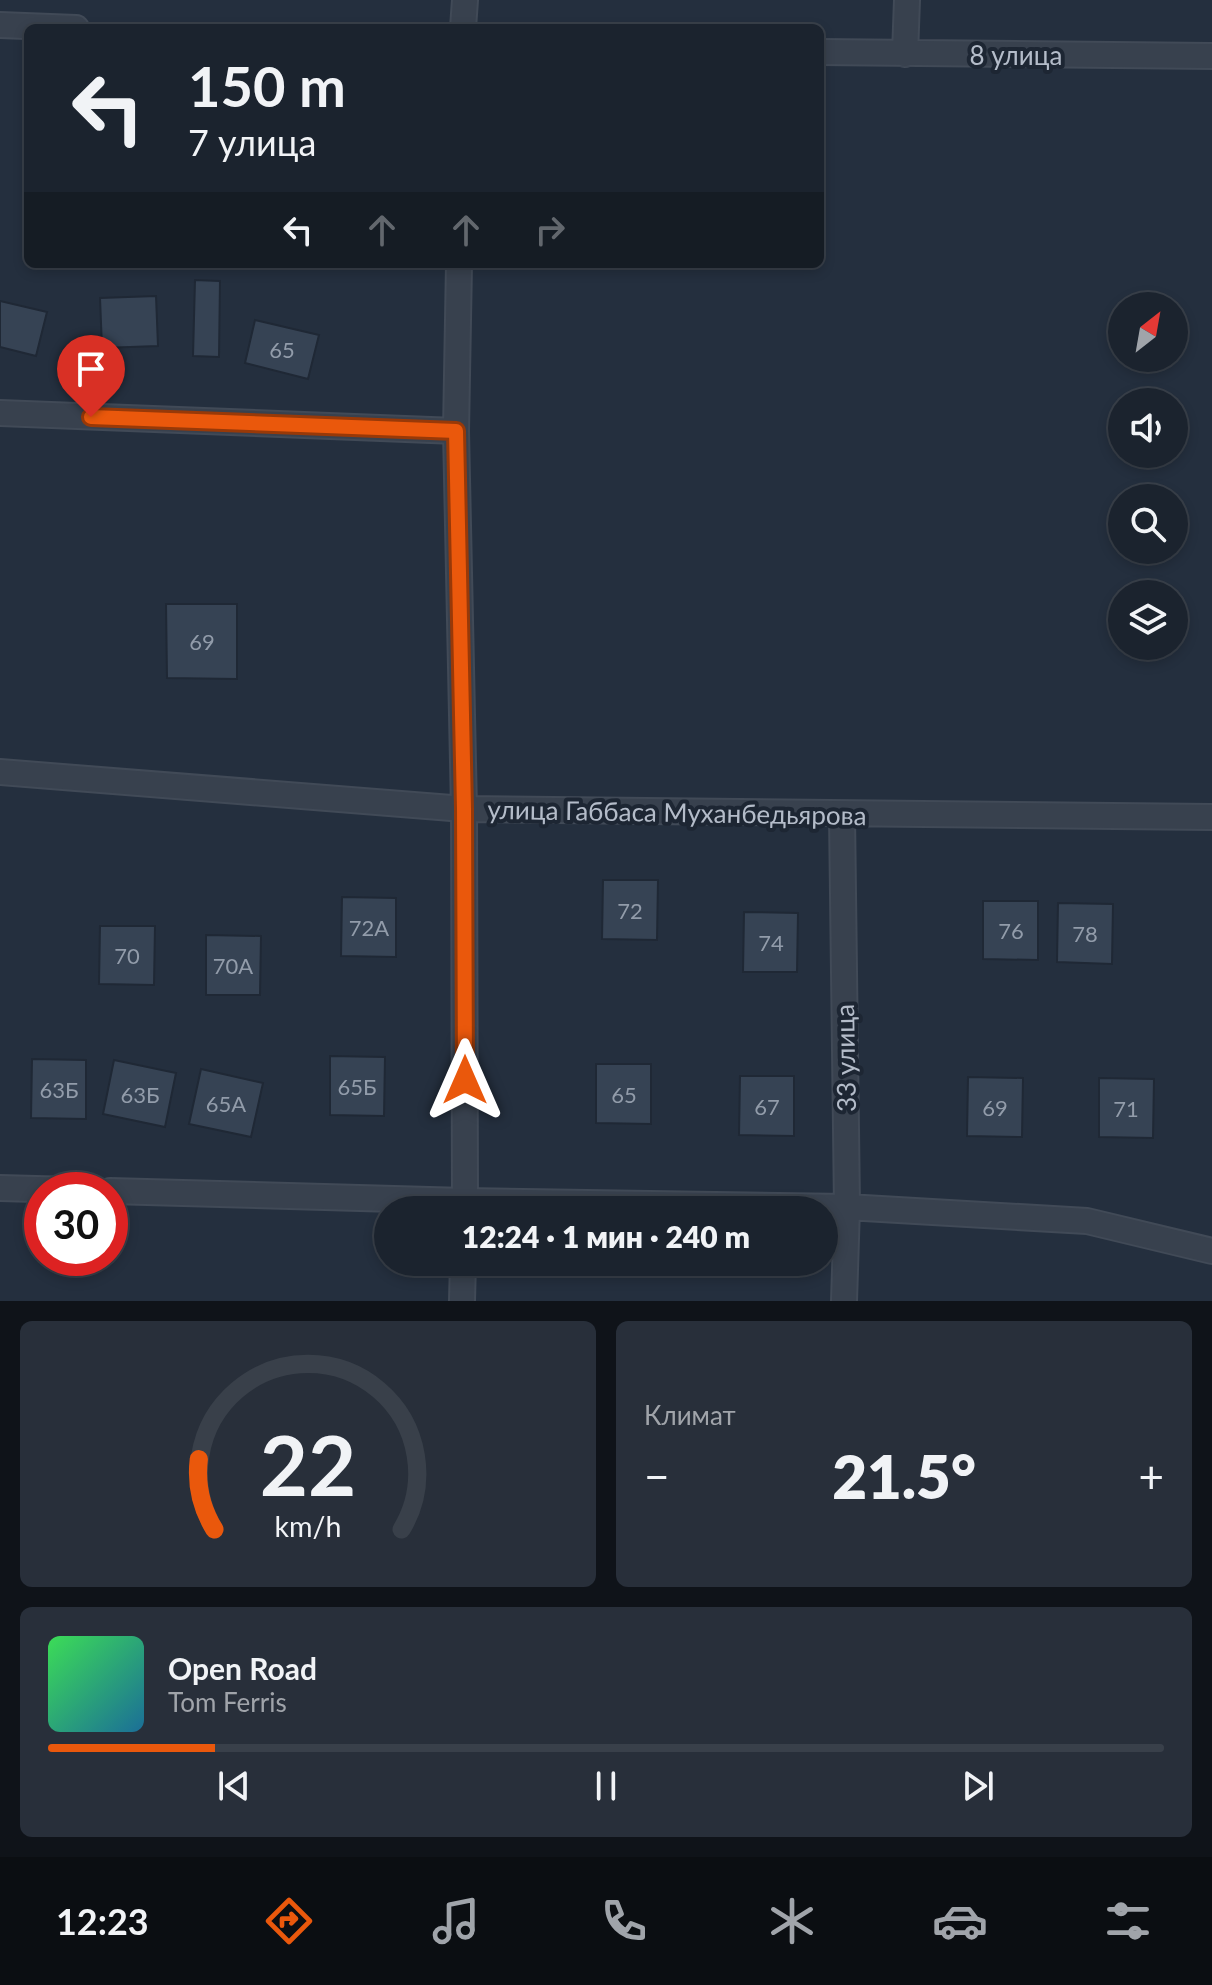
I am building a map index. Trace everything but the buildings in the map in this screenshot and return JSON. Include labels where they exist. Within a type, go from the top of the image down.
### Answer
[{"type":"street","points":[[463,24],[465,0]]},
{"type":"street","points":[[905,54],[907,0]]},
{"type":"street","points":[[0,25],[24,26]]},
{"type":"street","name":"8 улица","points":[[824,52],[1212,56]]},
{"type":"street","points":[[459,268],[456,431],[464,809],[465,1196]]},
{"type":"street","points":[[0,413],[456,431]]},
{"type":"street","name":"улица Габбаса Муханбедьярова","points":[[0,772],[464,809],[1212,817]]},
{"type":"street","name":"33 улица","points":[[842,815],[847,1207],[844,1301]]},
{"type":"street","points":[[0,1188],[24,1189]]},
{"type":"street","points":[[128,1192],[374,1201]]},
{"type":"street","points":[[838,1207],[1087,1221],[1212,1251]]},
{"type":"street","points":[[462,1301],[463,1276]]},
{"type":"route","points":[[91,417],[456,431],[464,809],[465,1080]]}]
